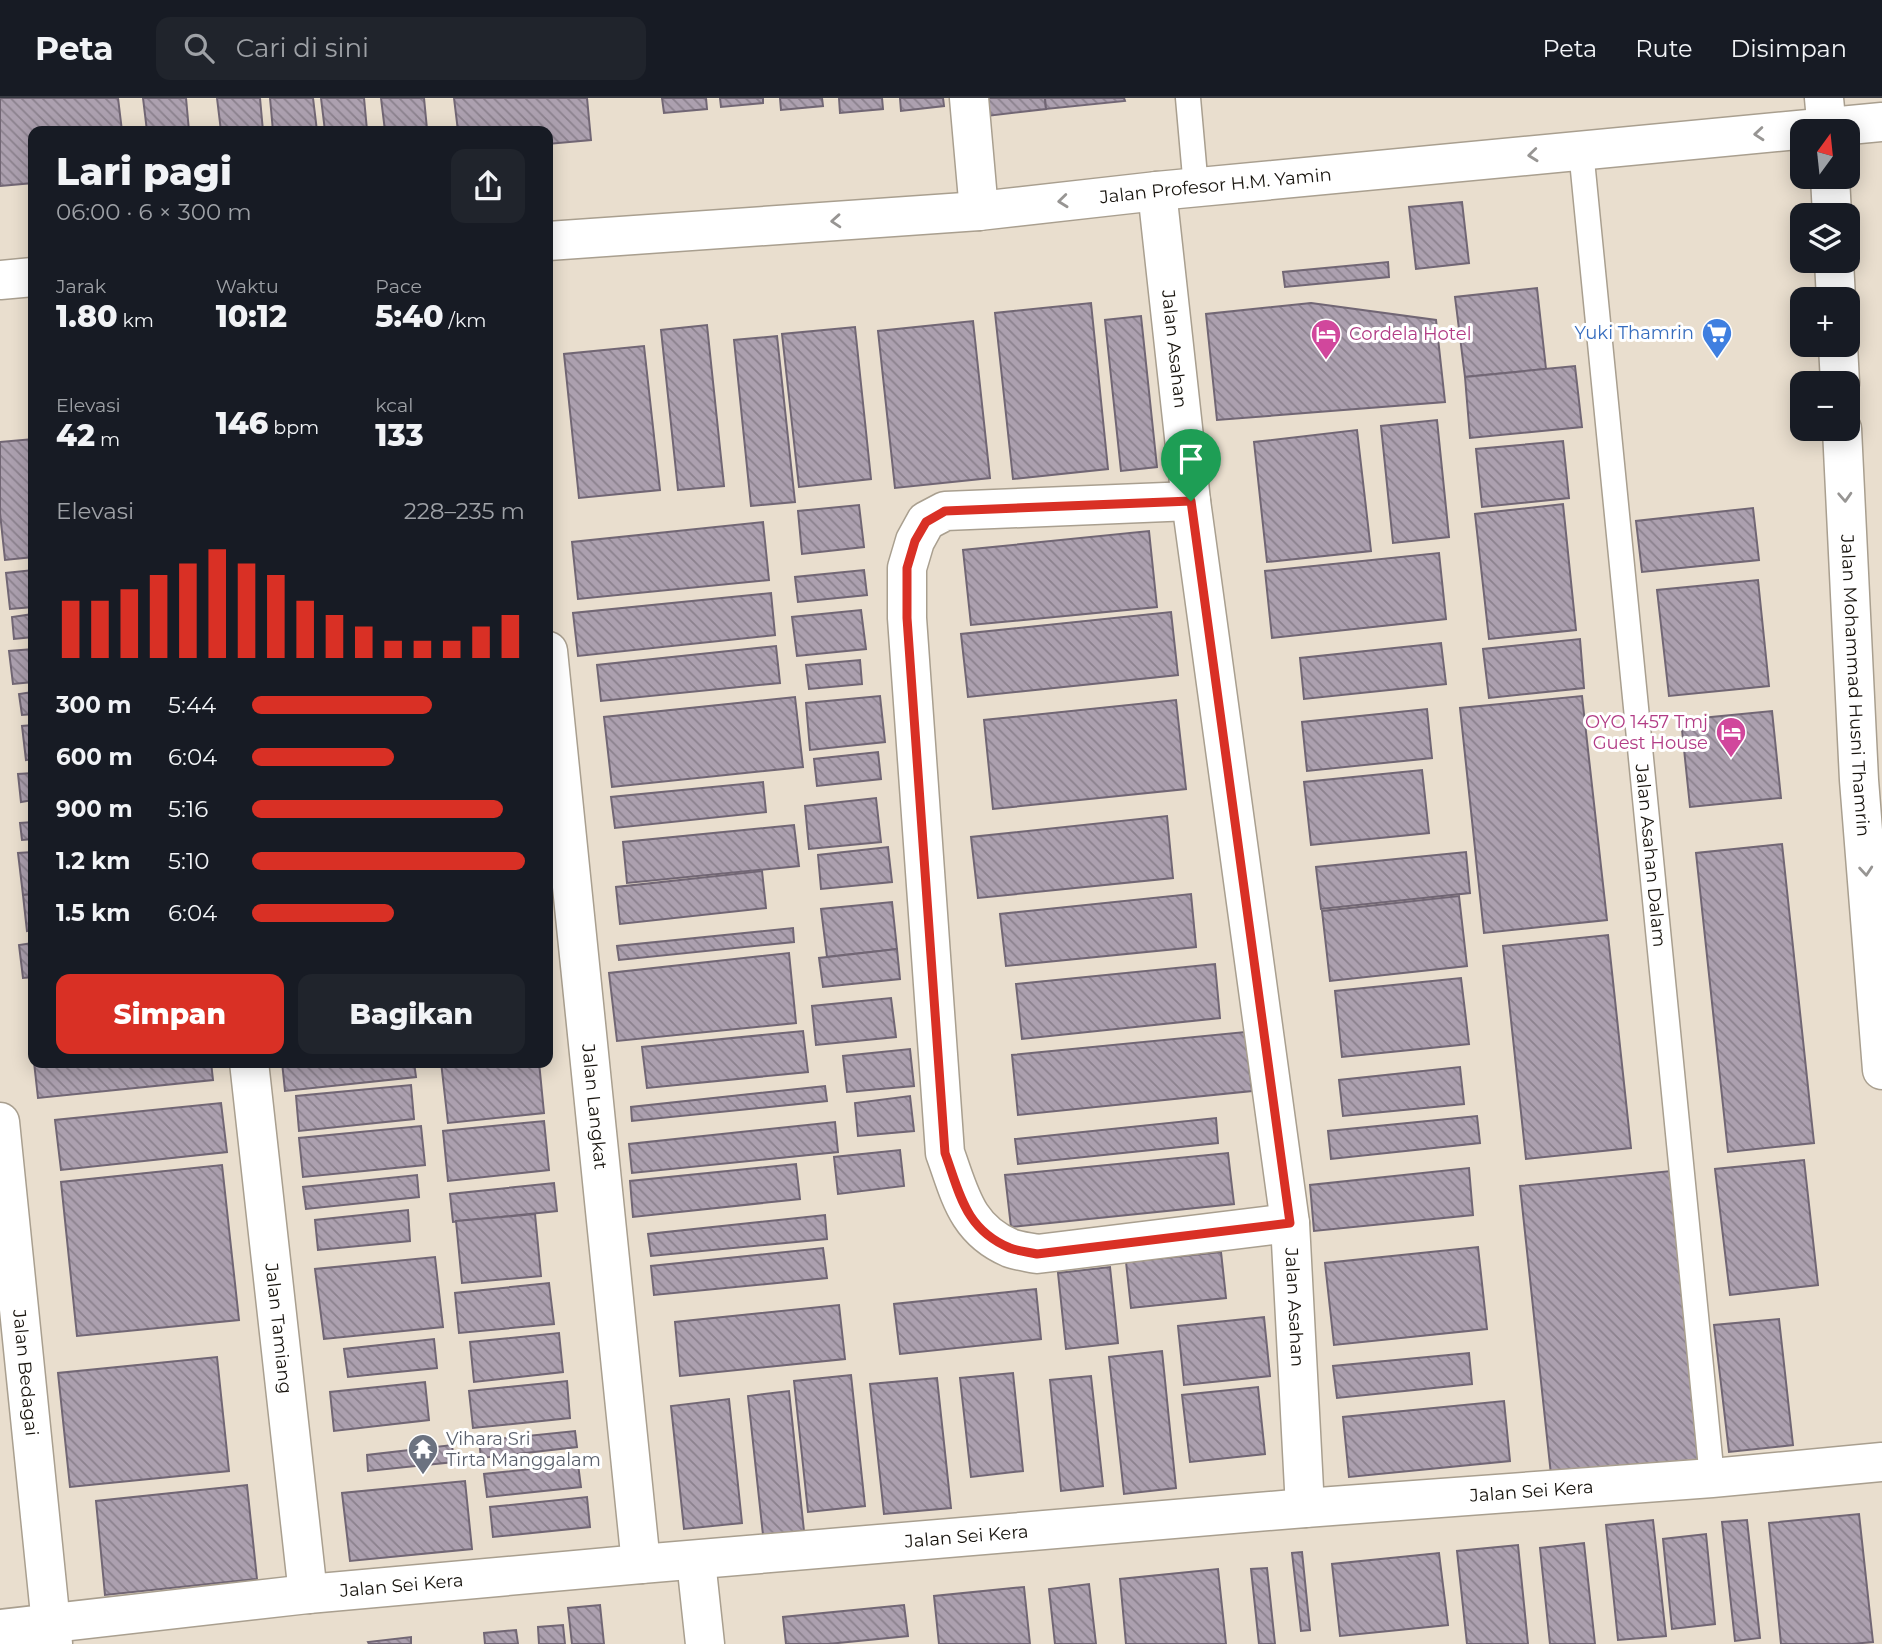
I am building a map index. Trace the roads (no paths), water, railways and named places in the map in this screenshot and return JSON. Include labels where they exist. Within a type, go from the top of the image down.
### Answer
[{"type":"street","points":[[969,98],[979,211]]},
{"type":"street","name":"Jalan Profesor H.M. Yamin","points":[[1860,121],[1882,122]]},
{"type":"street","name":"Jalan Profesor H.M. Yamin","points":[[553,241],[979,211],[1581,150],[1790,124]]},
{"type":"street","name":"Jalan Asahan","points":[[1157,191],[1191,501],[1290,1223],[1305,1508]]},
{"type":"street","points":[[0,280],[28,277]]},
{"type":"street","name":"Jalan Mohammad Husni Thamrin","points":[[1843,441],[1870,779],[1882,1070]]},
{"type":"street","points":[[1191,501],[945,511],[926,522],[915,541],[907,568],[907,618],[945,1153],[967,1213],[987,1234],[1011,1248],[1037,1254],[1290,1223]]},
{"type":"street","name":"Jalan Langkat","points":[[553,700],[641,1564]]},
{"type":"street","name":"Jalan Tamiang","points":[[250,1068],[308,1594]]},
{"type":"street","name":"Jalan Bedagai","points":[[0,1122],[53,1634]]},
{"type":"street","name":"Jalan Sei Kera","points":[[0,1629],[53,1634],[308,1594],[1305,1508],[1712,1478],[1882,1462]]},
{"type":"street","points":[[696,1561],[705,1644]]},
{"type":"lane","points":[[1188,98],[1196,188]]},
{"type":"lane","name":"Jalan Asahan Dalam","points":[[1581,150],[1712,1478]]},
{"type":"place","name":"Yuki Thamrin","points":[[1717,360]]},
{"type":"place","name":"Cordela Hotel","points":[[1326,361]]},
{"type":"place","name":"OYO 1457 Tmj Guest House","points":[[1731,759]]},
{"type":"place","name":"Vihara Sri Tirta Manggalam","points":[[423,1476]]}]
